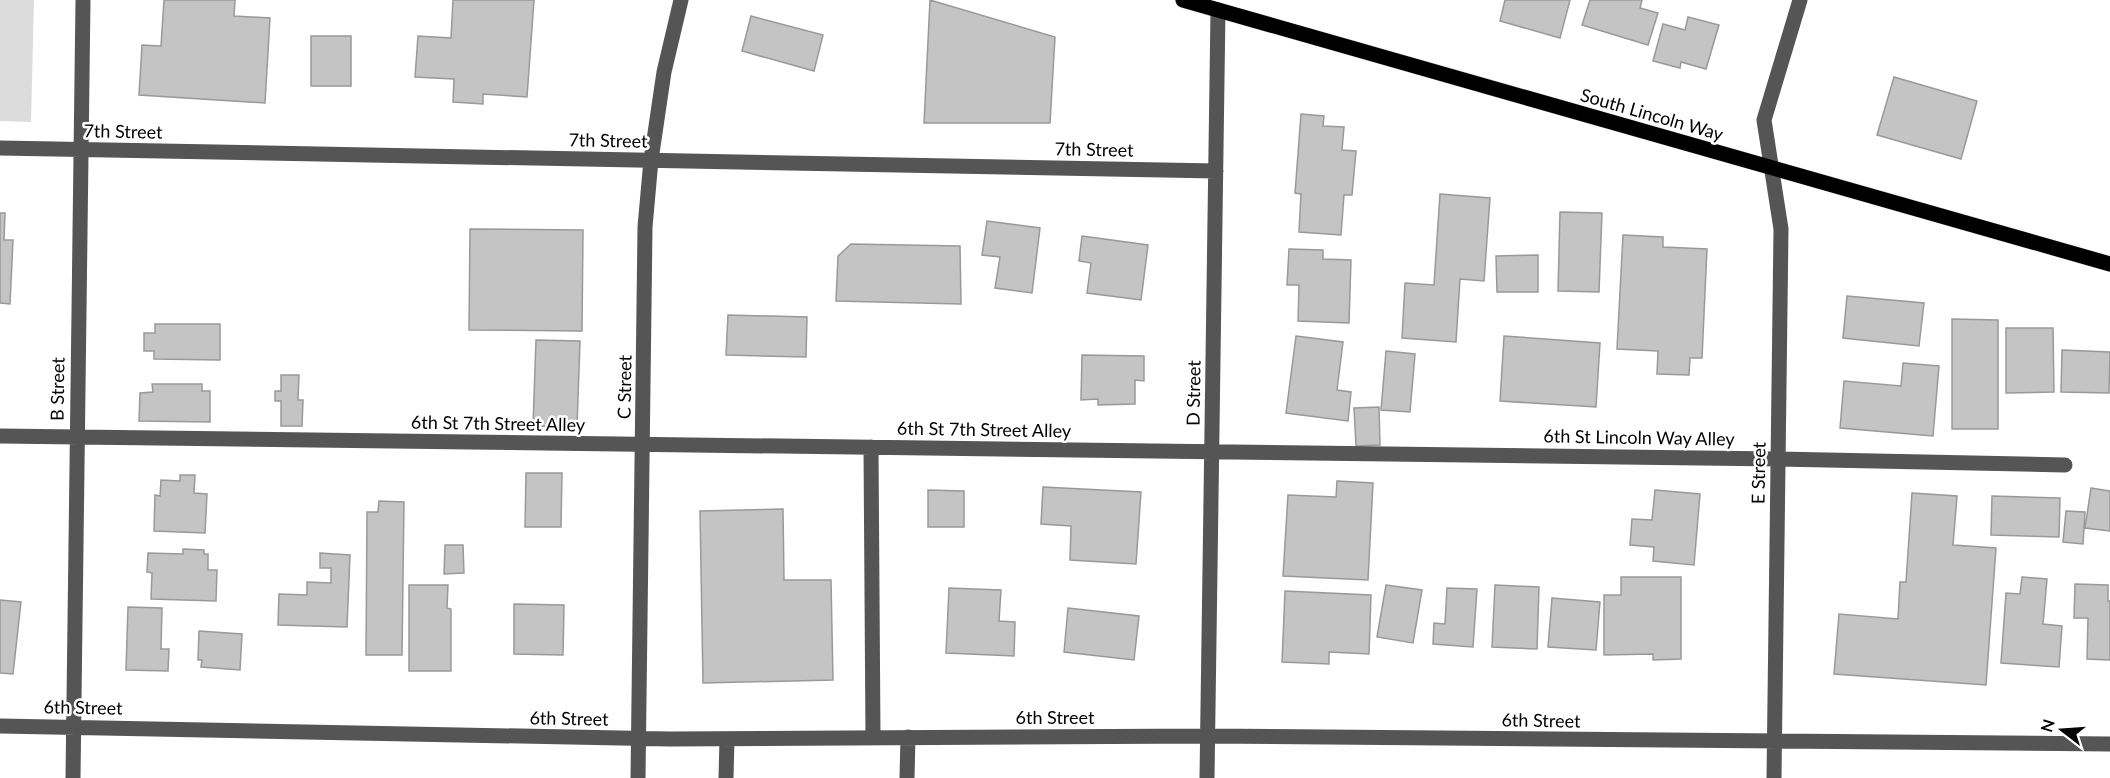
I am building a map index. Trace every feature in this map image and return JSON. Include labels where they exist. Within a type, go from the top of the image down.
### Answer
[{"type":"main road","name":"South Lincoln Way","points":[[1183,0],[2110,264]]},
{"type":"street","name":"B Street","points":[[73,778],[82,0]]},
{"type":"street","name":"C Street","points":[[638,778],[645,227],[651,160],[664,72],[681,0]]},
{"type":"street","name":"E Street","points":[[1773,778],[1780,229],[1764,120],[1800,0]]},
{"type":"street","name":"D Street","points":[[1207,778],[1218,10]]},
{"type":"street","name":"7th Street","points":[[0,148],[1216,171]]},
{"type":"street","name":"6th St 7th Street Alley","points":[[0,436],[1212,451]]},
{"type":"street","points":[[872,447],[873,738]]},
{"type":"street","name":"6th St Lincoln Way Alley","points":[[1212,451],[2065,465]]},
{"type":"street","name":"6th Street","points":[[0,726],[727,739],[1207,736],[2110,744]]},
{"type":"street","points":[[907,778],[908,737]]},
{"type":"street","points":[[726,778],[727,739]]},
{"type":"shaded area","points":[[0,0],[34,0],[31,122],[0,121]]},
{"type":"building","points":[[164,0],[235,0],[234,16],[270,18],[265,103],[139,95],[142,45],[161,46]]},
{"type":"building","points":[[453,0],[534,0],[527,97],[483,94],[483,104],[453,102],[454,79],[415,77],[418,36],[451,38]]},
{"type":"building","points":[[930,0],[1055,37],[1050,123],[924,123]]},
{"type":"building","points":[[1505,0],[1570,0],[1560,38],[1500,21]]},
{"type":"building","points":[[1590,0],[1642,0],[1640,8],[1658,13],[1648,45],[1582,25]]},
{"type":"building","points":[[751,16],[823,35],[814,71],[742,51]]},
{"type":"building","points":[[1688,17],[1719,25],[1706,69],[1681,62],[1680,68],[1653,61],[1663,24],[1685,30]]},
{"type":"building","points":[[311,36],[351,36],[351,86],[311,86]]},
{"type":"building","points":[[1894,77],[1977,101],[1961,159],[1877,135]]},
{"type":"building","points":[[1301,114],[1324,116],[1323,126],[1344,127],[1342,150],[1356,151],[1352,195],[1344,195],[1341,235],[1299,232],[1301,194],[1295,193]]},
{"type":"building","points":[[1440,194],[1490,198],[1484,281],[1460,279],[1456,342],[1402,338],[1405,283],[1434,285]]},
{"type":"building","points":[[1560,212],[1602,213],[1599,292],[1558,291]]},
{"type":"building","points":[[0,213],[5,213],[4,240],[13,240],[10,304],[0,303]]},
{"type":"building","points":[[987,221],[1040,228],[1032,293],[995,288],[1000,257],[982,255]]},
{"type":"building","points":[[470,229],[583,230],[582,331],[469,330]]},
{"type":"building","points":[[1623,235],[1663,237],[1663,247],[1707,249],[1702,358],[1690,358],[1689,375],[1657,374],[1658,351],[1617,349]]},
{"type":"building","points":[[1082,236],[1148,245],[1141,300],[1087,293],[1091,263],[1079,261]]},
{"type":"building","points":[[851,244],[960,246],[961,304],[836,301],[838,256]]},
{"type":"building","points":[[1289,249],[1323,250],[1323,259],[1351,260],[1349,323],[1298,321],[1299,285],[1287,285]]},
{"type":"building","points":[[1538,255],[1538,292],[1497,292],[1496,256]]},
{"type":"building","points":[[1847,296],[1924,303],[1919,346],[1843,338]]},
{"type":"building","points":[[728,315],[807,317],[806,357],[726,355]]},
{"type":"building","points":[[1952,319],[1998,320],[1998,429],[1952,429]]},
{"type":"building","points":[[155,324],[220,324],[220,360],[154,359],[154,351],[144,351],[144,333],[155,333]]},
{"type":"building","points":[[2006,328],[2053,328],[2054,392],[2006,393]]},
{"type":"building","points":[[1296,336],[1343,342],[1337,390],[1351,392],[1348,421],[1286,413]]},
{"type":"building","points":[[1504,336],[1600,343],[1596,407],[1500,401]]},
{"type":"building","points":[[536,340],[580,341],[577,427],[533,426]]},
{"type":"building","points":[[2062,350],[2110,352],[2109,393],[2061,392]]},
{"type":"building","points":[[1386,351],[1415,354],[1410,412],[1381,410]]},
{"type":"building","points":[[1082,355],[1144,356],[1144,381],[1135,380],[1135,404],[1098,405],[1098,399],[1081,400]]},
{"type":"building","points":[[1903,363],[1939,366],[1933,436],[1840,428],[1844,381],[1901,386]]},
{"type":"building","points":[[281,375],[299,375],[298,400],[303,400],[302,426],[281,426],[281,401],[275,401],[275,391],[281,391]]},
{"type":"building","points":[[152,384],[202,384],[202,391],[210,391],[210,422],[139,421],[140,393],[153,392]]},
{"type":"building","points":[[1379,407],[1380,445],[1356,446],[1354,408]]},
{"type":"building","points":[[526,473],[562,473],[561,527],[525,527]]},
{"type":"building","points":[[180,475],[195,475],[194,493],[207,494],[205,533],[154,531],[155,495],[160,496],[161,480],[180,481]]},
{"type":"building","points":[[1337,481],[1373,483],[1368,580],[1283,576],[1288,495],[1336,497]]},
{"type":"building","points":[[1043,487],[1141,492],[1136,564],[1070,560],[1071,526],[1041,524]]},
{"type":"building","points":[[2091,488],[2110,491],[2110,531],[2085,528]]},
{"type":"building","points":[[928,490],[964,491],[964,527],[928,527]]},
{"type":"building","points":[[1655,490],[1700,494],[1694,565],[1653,561],[1654,547],[1630,545],[1632,519],[1652,520]]},
{"type":"building","points":[[1912,493],[1957,496],[1953,545],[1996,548],[1986,685],[1834,674],[1839,614],[1898,619],[1900,582],[1906,582]]},
{"type":"building","points":[[1992,496],[2060,498],[2059,537],[1991,535]]},
{"type":"building","points":[[379,501],[404,502],[402,655],[366,655],[367,512],[378,512]]},
{"type":"building","points":[[783,509],[784,580],[831,580],[833,680],[703,683],[700,511]]},
{"type":"building","points":[[2066,511],[2085,512],[2083,544],[2063,542]]},
{"type":"building","points":[[445,545],[463,545],[464,573],[444,574]]},
{"type":"building","points":[[183,549],[204,550],[204,554],[208,554],[208,570],[217,570],[216,601],[151,599],[152,573],[147,572],[148,553],[183,554]]},
{"type":"building","points":[[320,553],[350,555],[347,627],[278,625],[279,594],[307,595],[307,582],[331,583],[331,568],[320,568]]},
{"type":"building","points":[[1621,577],[1681,577],[1681,659],[1653,660],[1653,654],[1604,655],[1604,595],[1621,595]]},
{"type":"building","points":[[2022,577],[2047,579],[2043,624],[2062,626],[2059,667],[2001,663],[2006,593],[2020,594]]},
{"type":"building","points":[[2075,584],[2108,585],[2110,660],[2087,659],[2088,618],[2074,618]]},
{"type":"building","points":[[409,585],[448,585],[447,608],[451,609],[451,671],[409,671]]},
{"type":"building","points":[[1386,585],[1422,590],[1413,643],[1377,637]]},
{"type":"building","points":[[1495,585],[1539,587],[1537,649],[1492,647]]},
{"type":"building","points":[[949,588],[1001,590],[999,621],[1015,622],[1014,656],[946,653]]},
{"type":"building","points":[[1447,588],[1477,589],[1473,647],[1433,644],[1434,623],[1445,624]]},
{"type":"building","points":[[1285,591],[1371,595],[1369,654],[1329,652],[1329,664],[1282,662]]},
{"type":"building","points":[[1552,598],[1600,602],[1596,650],[1548,647]]},
{"type":"building","points":[[0,600],[21,602],[13,674],[0,673]]},
{"type":"building","points":[[514,604],[564,605],[563,655],[514,654]]},
{"type":"building","points":[[128,607],[162,608],[161,649],[169,649],[168,671],[126,670]]},
{"type":"building","points":[[1068,608],[1139,616],[1134,660],[1064,652]]},
{"type":"building","points":[[199,631],[242,634],[240,670],[201,667],[202,660],[198,660]]}]
